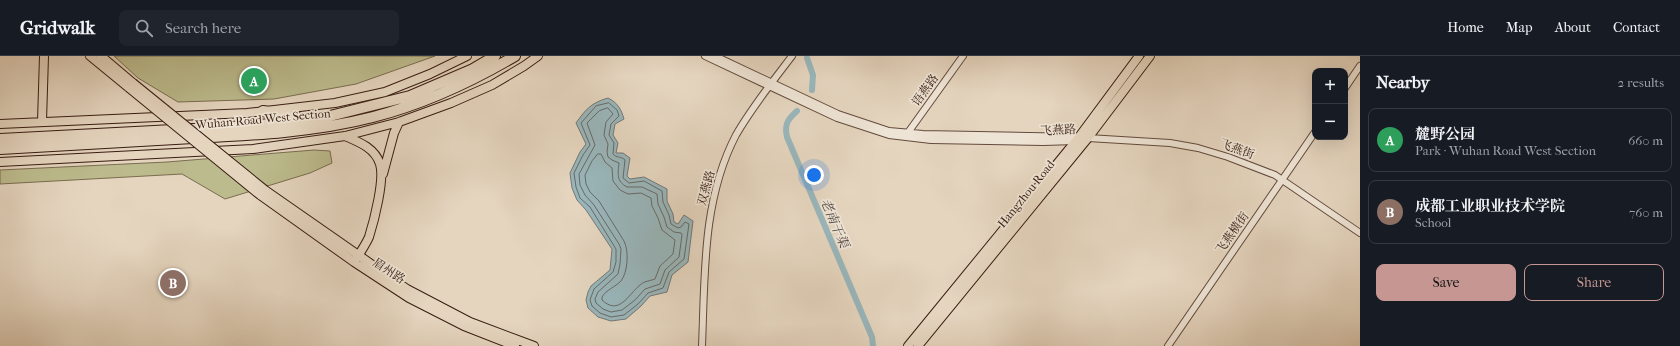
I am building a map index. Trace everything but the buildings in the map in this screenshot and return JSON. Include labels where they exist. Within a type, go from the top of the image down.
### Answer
[{"type":"highway","name":"Wuhan Road West Section","points":[[0,139],[231,127],[310,121],[410,96],[473,69],[495,56]]},
{"type":"highway","name":"Wuhan Road West Section","points":[[0,149],[248,135],[332,126],[374,117],[416,103],[477,78],[515,56]]},
{"type":"highway","points":[[263,111],[310,121]]},
{"type":"main road","points":[[42,121],[44,56]]},
{"type":"main road","points":[[90,56],[131,85],[263,192],[359,255],[407,289],[470,322],[534,346]]},
{"type":"main road","points":[[101,56],[131,85]]},
{"type":"main road","points":[[0,124],[263,111],[335,103],[385,92],[430,74],[467,56]]},
{"type":"main road","points":[[0,162],[253,149],[345,136],[399,122],[451,103],[492,85],[538,56]]},
{"type":"main road","name":"Hangzhou Road","points":[[908,346],[1076,140],[1139,56]]},
{"type":"main road","name":"Hangzhou Road","points":[[918,346],[1088,138],[1150,56]]},
{"type":"main road","points":[[354,262],[369,237],[382,178],[394,133],[399,122]]},
{"type":"main road","points":[[345,136],[367,147],[375,155],[380,164],[382,178]]},
{"type":"main road","name":"眉州路","points":[[263,192],[354,262],[409,298],[464,326],[515,346]]},
{"type":"street","name":"飞燕路","points":[[705,56],[770,84]]},
{"type":"street","name":"飞燕路","points":[[715,56],[837,118],[889,135],[923,134],[1076,140],[1088,138]]},
{"type":"street","name":"双燕路","points":[[702,346],[707,234],[712,201],[724,164],[736,136],[770,84],[792,56]]},
{"type":"street","name":"语燕路","points":[[907,135],[963,56]]},
{"type":"street","points":[[1348,84],[1360,66]]},
{"type":"street","name":"飞燕横街","points":[[1168,346],[1312,136]]},
{"type":"street","name":"飞燕街","points":[[1088,138],[1170,143],[1198,148],[1228,157],[1275,175],[1360,233]]},
{"type":"shaded area","points":[[114,56],[435,56],[356,84],[274,99],[178,102],[138,78]]},
{"type":"shaded area","points":[[314,150],[330,151],[332,163],[310,173],[225,199],[182,174],[0,184],[0,170],[167,162]]},
{"type":"water","points":[[608,98],[619,107],[624,119],[615,124],[613,135],[618,143],[616,153],[623,153],[630,158],[627,176],[630,179],[644,177],[667,189],[667,201],[673,214],[674,222],[678,224],[684,215],[693,221],[688,262],[672,275],[667,292],[650,296],[626,319],[611,321],[598,317],[588,308],[586,300],[591,286],[610,270],[612,249],[586,210],[577,200],[572,188],[570,173],[580,152],[586,144],[576,123],[589,107]]},
{"type":"waterway","name":"老南干渠","points":[[807,58],[813,75],[812,90]]},
{"type":"waterway","name":"老南干渠","points":[[797,111],[786,125],[787,137],[872,337],[873,346]]},
{"type":"place","name":"麓野公园","points":[[254,81]]},
{"type":"place","name":"成都工业职业技术学院","points":[[173,283]]}]
